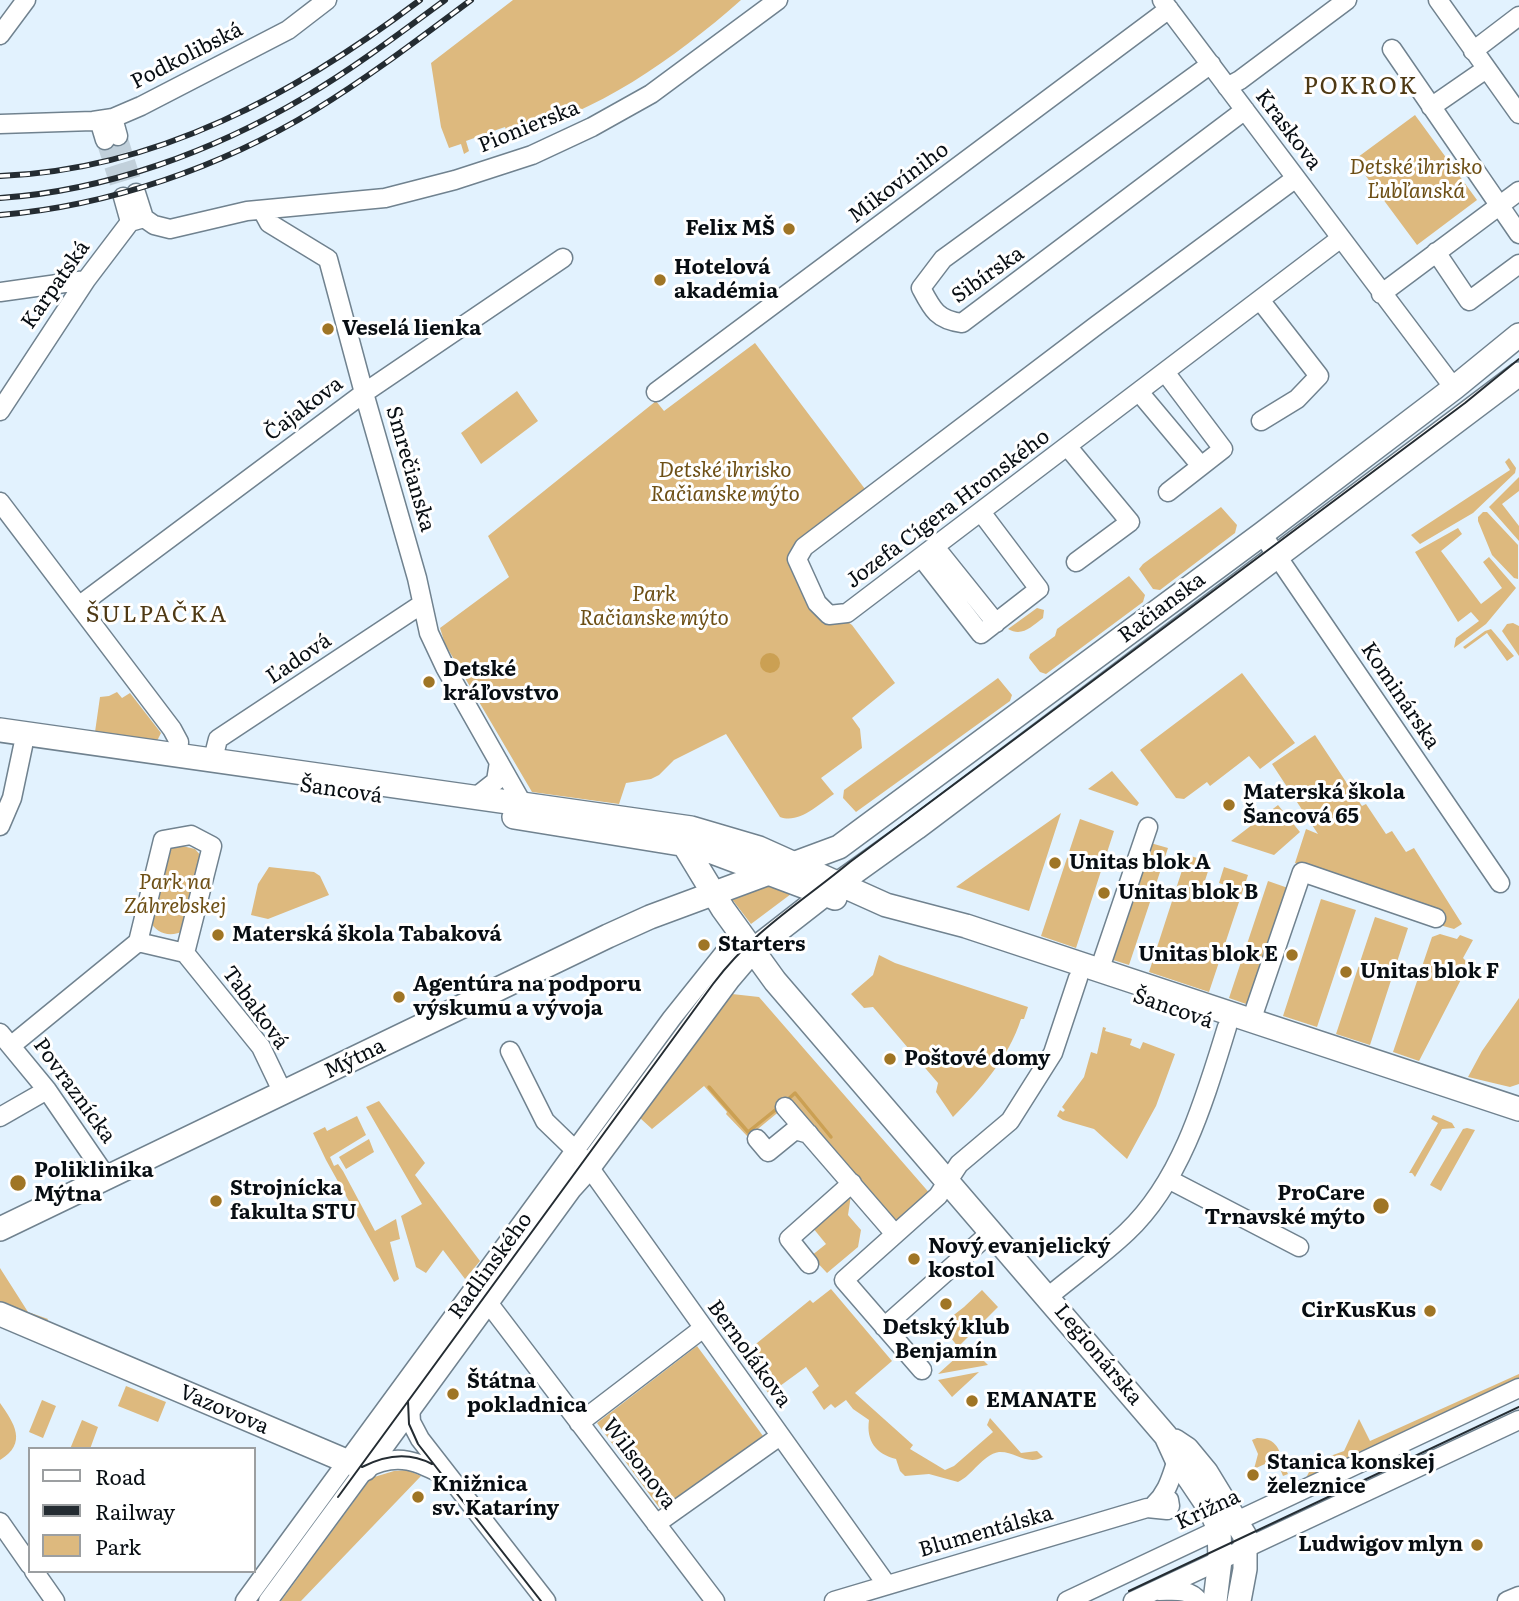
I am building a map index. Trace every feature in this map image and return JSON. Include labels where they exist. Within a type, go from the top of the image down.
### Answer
[{"type":"main road","name":"Račianska","points":[[769,873],[839,846],[1262,534],[1454,388],[1519,335]]},
{"type":"main road","name":"Račianska","points":[[746,942],[832,889],[877,857],[1519,374]]},
{"type":"main road","name":"Šancová","points":[[0,730],[477,796],[678,834]]},
{"type":"main road","name":"Šancová","points":[[0,743],[455,807],[678,834]]},
{"type":"main road","points":[[678,834],[712,833],[759,848],[795,863],[832,889]]},
{"type":"main road","points":[[678,834],[769,873],[832,889]]},
{"type":"main road","name":"Legionárska","points":[[678,834],[713,893],[775,981],[1167,1436],[1187,1449],[1206,1472],[1228,1525],[1215,1601]]},
{"type":"main road","points":[[877,857],[873,867],[873,882],[886,905]]},
{"type":"main road","name":"Mýtna","points":[[9,1224],[108,1179],[608,936],[650,917],[769,873]]},
{"type":"main road","name":"Šancová","points":[[832,889],[891,918],[1251,1021],[1519,1109]]},
{"type":"main road","name":"Šancová","points":[[832,889],[966,926],[1227,1027],[1519,1125]]},
{"type":"main road","name":"Radlinského","points":[[356,1466],[410,1406],[481,1294],[570,1188],[582,1159],[729,978],[746,942]]},
{"type":"main road","points":[[729,978],[775,981]]},
{"type":"main road","name":"Vazovova","points":[[0,1314],[356,1466]]},
{"type":"main road","name":"Legionárska","points":[[1167,1436],[1177,1460],[1210,1509],[1228,1525]]},
{"type":"main road","points":[[1228,1525],[1245,1536],[1245,1569],[1239,1601]]},
{"type":"street","points":[[0,35],[26,0]]},
{"type":"street","name":"Podkolibská","points":[[106,119],[141,106],[288,30],[327,0]]},
{"type":"street","name":"Pionierska","points":[[137,220],[170,229],[231,214],[385,198],[455,180],[547,149],[657,90],[778,0]]},
{"type":"street","points":[[1227,87],[1348,0]]},
{"type":"street","points":[[1438,0],[1519,114]]},
{"type":"street","name":"Kraskova","points":[[1166,5],[1454,388]]},
{"type":"street","name":"Mikovíniho","points":[[656,392],[747,326],[1166,5]]},
{"type":"street","points":[[1473,51],[1519,16]]},
{"type":"street","points":[[1392,49],[1519,234]]},
{"type":"street","name":"Sibírska","points":[[1211,64],[943,259],[921,288],[931,307],[946,321],[962,323],[1245,110]]},
{"type":"street","points":[[1431,107],[1486,69]]},
{"type":"street","points":[[0,124],[106,119],[112,138]]},
{"type":"street","name":"Jozefa Cígera Hronského","points":[[1296,178],[804,547],[797,559],[817,603],[829,615],[847,613],[1341,237]]},
{"type":"street","points":[[1381,294],[1519,191]]},
{"type":"street","points":[[130,195],[137,220]]},
{"type":"street","name":"Smrečianska","points":[[262,210],[269,223],[328,258],[417,578],[429,633],[445,667],[522,803]]},
{"type":"street","name":"Karpatská","points":[[0,411],[86,280],[137,220]]},
{"type":"street","points":[[1436,252],[1469,301],[1519,264]]},
{"type":"street","name":"Čajakova","points":[[80,605],[364,393],[563,258]]},
{"type":"street","points":[[0,292],[86,280]]},
{"type":"street","points":[[1260,300],[1319,376],[1297,399],[1261,421]]},
{"type":"street","points":[[1165,372],[1223,449],[1168,492]]},
{"type":"street","points":[[1139,392],[1201,466]]},
{"type":"street","points":[[1067,446],[1130,522],[1076,562]]},
{"type":"street","points":[[0,502],[177,737],[178,754]]},
{"type":"street","points":[[928,552],[996,623],[1039,589],[981,512]]},
{"type":"street","name":"Kominárska","points":[[1262,534],[1500,883]]},
{"type":"street","name":"Ľadová","points":[[213,759],[218,739],[422,604]]},
{"type":"street","points":[[0,827],[12,798],[23,746]]},
{"type":"street","points":[[477,796],[495,781],[499,762]]},
{"type":"street","points":[[922,1370],[844,1280],[938,1196],[959,1164],[1010,1121],[1053,1053],[1148,827]]},
{"type":"street","points":[[6,1039],[138,942],[163,840],[191,835],[212,846],[185,953],[138,942]]},
{"type":"street","points":[[1251,1021],[1302,872],[1436,919]]},
{"type":"street","name":"Radlinského","points":[[582,1159],[705,975],[746,942]]},
{"type":"street","name":"Tabaková","points":[[185,953],[261,1047],[283,1093]]},
{"type":"street","points":[[1048,1297],[1127,1232],[1147,1210],[1168,1179],[1196,1123],[1227,1027]]},
{"type":"street","name":"Povraznícka","points":[[6,1039],[47,1090],[108,1179]]},
{"type":"street","name":"Bernolákova","points":[[510,1051],[545,1121],[582,1159],[887,1584]]},
{"type":"street","points":[[0,1117],[47,1090]]},
{"type":"street","points":[[785,1107],[895,1234]]},
{"type":"street","points":[[757,1139],[768,1152],[795,1130],[809,1134]]},
{"type":"street","points":[[772,1164],[809,1134]]},
{"type":"street","points":[[1168,1179],[1298,1247]]},
{"type":"street","points":[[809,1264],[789,1239],[852,1183]]},
{"type":"street","points":[[0,1236],[9,1224]]},
{"type":"street","points":[[884,1327],[991,1233]]},
{"type":"street","name":"Radlinského","points":[[268,1601],[356,1466],[481,1294]]},
{"type":"street","name":"Wilsonova","points":[[481,1294],[715,1601]]},
{"type":"street","points":[[579,1423],[702,1329]]},
{"type":"street","name":"Krížna","points":[[1067,1601],[1519,1388]]},
{"type":"street","points":[[410,1406],[411,1422],[417,1434],[546,1601]]},
{"type":"street","points":[[1133,1601],[1519,1420]]},
{"type":"street","points":[[656,1524],[780,1436]]},
{"type":"street","points":[[356,1466],[405,1460],[418,1462],[449,1478]]},
{"type":"street","name":"Blumentálska","points":[[834,1601],[1157,1502],[1177,1460]]},
{"type":"street","name":"Radlinského","points":[[245,1601],[356,1466]]},
{"type":"street","points":[[0,1522],[28,1562]]},
{"type":"street","points":[[35,1573],[54,1599]]},
{"type":"street","points":[[1156,1591],[1185,1591],[1199,1601]]},
{"type":"street","points":[[1507,1601],[1519,1596]]},
{"type":"green space","points":[[513,0],[741,0],[661,63],[603,99],[541,126],[509,136],[505,127],[482,135],[485,145],[481,146],[477,137],[466,141],[469,151],[464,154],[461,144],[449,148],[441,127],[431,63]]},
{"type":"green space","name":"Detské ihrisko Ľubľanská","points":[[1415,115],[1477,200],[1417,245],[1354,160]]},
{"type":"green space","name":"Park Račianske mýto","points":[[755,343],[868,493],[799,545],[808,598],[818,618],[833,622],[844,619],[852,625],[895,683],[852,718],[860,729],[862,748],[821,778],[834,794],[801,816],[780,817],[726,734],[674,760],[651,779],[626,783],[619,804],[532,792],[445,644],[440,628],[509,577],[488,536],[656,401],[664,411]]},
{"type":"green space","points":[[517,391],[538,421],[481,464],[461,433]]},
{"type":"green space","points":[[1509,458],[1516,468],[1515,473],[1473,513],[1420,544],[1411,535],[1510,470],[1505,462]]},
{"type":"green space","points":[[1519,477],[1519,491],[1502,504],[1519,526],[1519,541],[1489,507]]},
{"type":"green space","points":[[1221,507],[1237,525],[1235,533],[1160,590],[1153,589],[1139,569],[1143,564]]},
{"type":"green space","points":[[1483,512],[1487,512],[1518,545],[1518,579],[1492,555],[1478,521]]},
{"type":"green space","points":[[1458,528],[1462,534],[1441,551],[1481,604],[1502,588],[1483,562],[1489,557],[1516,588],[1486,624],[1454,648],[1456,638],[1479,621],[1471,612],[1458,622],[1415,552]]},
{"type":"green space","points":[[1129,576],[1145,595],[1143,602],[1046,674],[1040,672],[1029,658],[1030,654],[1055,636],[1057,629]]},
{"type":"green space","points":[[1037,608],[1044,610],[1043,618],[1034,625],[1018,632],[1008,629]]},
{"type":"green space","points":[[1507,624],[1519,626],[1519,656],[1502,631]]},
{"type":"green space","points":[[1491,629],[1514,656],[1507,661],[1487,633],[1465,649],[1463,647]]},
{"type":"green space","points":[[1242,673],[1295,743],[1260,769],[1249,756],[1210,786],[1207,782],[1184,799],[1176,798],[1140,750]]},
{"type":"green space","points":[[998,678],[1012,695],[1010,701],[856,812],[843,798],[844,790]]},
{"type":"green space","points":[[117,692],[122,698],[130,693],[161,733],[157,741],[95,732],[100,697]]},
{"type":"green space","points":[[1315,735],[1362,806],[1366,804],[1386,834],[1392,831],[1406,852],[1414,848],[1462,924],[1454,929],[1436,924],[1419,906],[1295,863],[1306,829],[1318,834],[1272,764]]},
{"type":"green space","points":[[1112,771],[1139,803],[1137,806],[1088,789]]},
{"type":"green space","points":[[1278,805],[1300,832],[1274,855],[1231,841]]},
{"type":"green space","points":[[1061,813],[1029,911],[956,887],[970,877]]},
{"type":"green space","points":[[1080,819],[1114,831],[1076,948],[1041,936]]},
{"type":"green space","points":[[1147,842],[1168,848],[1129,965],[1110,959]]},
{"type":"green space","name":"Park na Záhrebskej","points":[[178,845],[195,849],[202,857],[184,931],[169,934],[160,932],[150,920],[167,850]]},
{"type":"green space","points":[[1187,855],[1211,862],[1200,896],[1213,901],[1223,893],[1225,885],[1219,883],[1224,867],[1248,875],[1209,992],[1149,972]]},
{"type":"green space","points":[[269,867],[314,872],[320,876],[329,895],[268,919],[251,915],[258,884]]},
{"type":"green space","points":[[1268,881],[1288,888],[1249,1005],[1229,998]]},
{"type":"green space","points":[[763,886],[795,891],[751,924],[728,894]]},
{"type":"green space","points":[[1321,899],[1356,910],[1317,1027],[1283,1016]]},
{"type":"green space","points":[[1375,917],[1408,928],[1370,1045],[1336,1034]]},
{"type":"green space","points":[[1440,934],[1457,939],[1460,935],[1473,940],[1463,958],[1469,964],[1419,1061],[1393,1052],[1432,937]]},
{"type":"green space","points":[[879,955],[895,963],[1028,1007],[1002,1059],[984,1084],[953,1117],[936,1092],[938,1083],[873,1007],[864,1008],[851,994],[873,975]]},
{"type":"green space","points":[[732,994],[759,997],[932,1196],[904,1220],[894,1222],[848,1171],[851,1169],[792,1101],[748,1137],[704,1086],[652,1129],[640,1118]]},
{"type":"green space","points":[[1519,998],[1519,1084],[1510,1087],[1468,1077],[1482,1051]]},
{"type":"green space","points":[[1103,1027],[1106,1028],[1105,1031],[1132,1039],[1130,1045],[1140,1049],[1143,1042],[1175,1054],[1156,1106],[1127,1159],[1094,1129],[1057,1116],[1060,1110],[1065,1110],[1062,1107],[1084,1077],[1091,1052],[1097,1054]]},
{"type":"green space","points":[[379,1101],[425,1163],[415,1175],[480,1261],[465,1279],[443,1250],[426,1273],[416,1267],[401,1216],[422,1204],[366,1107]]},
{"type":"green space","points":[[1433,1115],[1452,1123],[1455,1128],[1442,1129],[1415,1177],[1409,1173],[1438,1123],[1431,1119]]},
{"type":"green space","points":[[357,1116],[366,1135],[330,1157],[334,1166],[338,1164],[343,1171],[375,1231],[396,1219],[400,1239],[390,1242],[399,1279],[394,1282],[313,1133],[325,1127],[327,1131]]},
{"type":"green space","points":[[1463,1129],[1475,1130],[1441,1191],[1430,1185]]},
{"type":"green space","points":[[369,1139],[374,1152],[346,1169],[339,1157]]},
{"type":"green space","points":[[851,1195],[848,1215],[861,1230],[858,1247],[827,1273],[811,1256],[826,1244],[813,1228]]},
{"type":"green space","points":[[0,1268],[28,1312],[48,1319],[45,1325],[0,1308]]},
{"type":"green space","points":[[831,1289],[892,1361],[855,1393],[913,1445],[910,1449],[945,1470],[954,1466],[993,1432],[987,1425],[990,1418],[1021,1453],[1037,1451],[1043,1457],[1032,1460],[999,1452],[988,1457],[958,1482],[929,1474],[905,1476],[896,1459],[883,1454],[874,1446],[869,1434],[869,1420],[853,1409],[846,1400],[835,1408],[831,1404],[824,1410],[812,1392],[819,1386],[806,1367],[769,1394],[741,1356],[810,1300],[813,1303]]},
{"type":"green space","points":[[982,1290],[998,1307],[958,1347],[941,1325]]},
{"type":"green space","points":[[697,1346],[763,1436],[661,1510],[597,1423]]},
{"type":"green space","points":[[969,1346],[988,1365],[938,1374]]},
{"type":"green space","points":[[979,1372],[952,1397],[938,1380]]},
{"type":"green space","points":[[1519,1374],[1519,1380],[1306,1478],[1314,1462],[1344,1451],[1359,1419],[1370,1441]]},
{"type":"green space","points":[[126,1386],[166,1402],[158,1422],[118,1406]]},
{"type":"green space","points":[[42,1400],[56,1406],[43,1438],[29,1432]]},
{"type":"green space","points":[[0,1403],[14,1425],[16,1440],[14,1447],[0,1460]]},
{"type":"green space","points":[[82,1420],[98,1427],[91,1447],[71,1447]]},
{"type":"green space","points":[[1257,1438],[1271,1441],[1275,1445],[1288,1474],[1283,1476],[1276,1459],[1254,1469],[1258,1454],[1252,1440]]},
{"type":"green space","points":[[407,1470],[421,1476],[301,1601],[281,1601],[371,1478]]},
{"type":"shaded area","points":[[766,653],[774,653],[780,663],[774,673],[766,673],[760,667],[760,659]]},
{"type":"waterway","points":[[709,1087],[748,1132],[779,1107]]},
{"type":"waterway","points":[[785,1102],[795,1093],[831,1137]]},
{"type":"tunnel","points":[[118,136],[136,193]]},
{"type":"tunnel","points":[[105,140],[123,197]]},
{"type":"tram line","points":[[338,1497],[713,984],[745,948],[778,918],[850,862],[1465,403],[1519,359]]},
{"type":"tram line","points":[[408,1401],[409,1424],[418,1444],[541,1601]]},
{"type":"tram line","points":[[1129,1591],[1519,1407]]},
{"type":"tram line","points":[[362,1467],[397,1456],[414,1457],[432,1464]]},
{"type":"railway","points":[[0,176],[58,171],[115,159],[223,121],[325,66],[420,0]]},
{"type":"railway","points":[[0,198],[80,187],[119,177],[158,165],[234,135],[323,86],[445,0]]},
{"type":"railway","points":[[0,215],[82,203],[123,193],[203,166],[241,149],[315,110],[394,57],[471,0]]},
{"type":"place","name":"Felix MŠ","points":[[789,229]]},
{"type":"place","name":"Hotelová akadémia","points":[[660,280]]},
{"type":"place","name":"Veselá lienka","points":[[328,329]]},
{"type":"place","name":"Detské kráľovstvo","points":[[429,682]]},
{"type":"place","name":"Materská škola Šancová 65","points":[[1229,805]]},
{"type":"place","name":"Unitas blok A","points":[[1055,863]]},
{"type":"place","name":"Unitas blok B","points":[[1104,893]]},
{"type":"place","name":"Materská škola Tabaková","points":[[218,935]]},
{"type":"place","name":"Starters","points":[[704,945]]},
{"type":"place","name":"Unitas blok E","points":[[1292,955]]},
{"type":"place","name":"Unitas blok F","points":[[1346,972]]},
{"type":"place","name":"Agentúra na podporu výskumu a vývoja","points":[[399,997]]},
{"type":"place","name":"Poštové domy","points":[[890,1059]]},
{"type":"place","name":"Poliklinika Mýtna","points":[[18,1183]]},
{"type":"place","name":"Strojnícka fakulta STU","points":[[216,1201]]},
{"type":"place","name":"ProCare Trnavské mýto","points":[[1381,1206]]},
{"type":"place","name":"Nový evanjelický kostol","points":[[914,1259]]},
{"type":"place","name":"Detský klub Benjamín","points":[[946,1304]]},
{"type":"place","name":"CirKusKus","points":[[1430,1311]]},
{"type":"place","name":"Štátna pokladnica","points":[[453,1394]]},
{"type":"place","name":"EMANATE","points":[[972,1401]]},
{"type":"place","name":"Stanica konskej železnice","points":[[1253,1475]]},
{"type":"place","name":"Knižnica sv. Kataríny","points":[[418,1497]]},
{"type":"place","name":"Ludwigov mlyn","points":[[1477,1545]]},
{"type":"district","name":"POKROK","points":[[1361,87]]},
{"type":"district","name":"ŠULPAČKA","points":[[157,615]]},
{"type":"park label","name":"Detské ihrisko Račianske mýto","points":[[725,483]]}]
